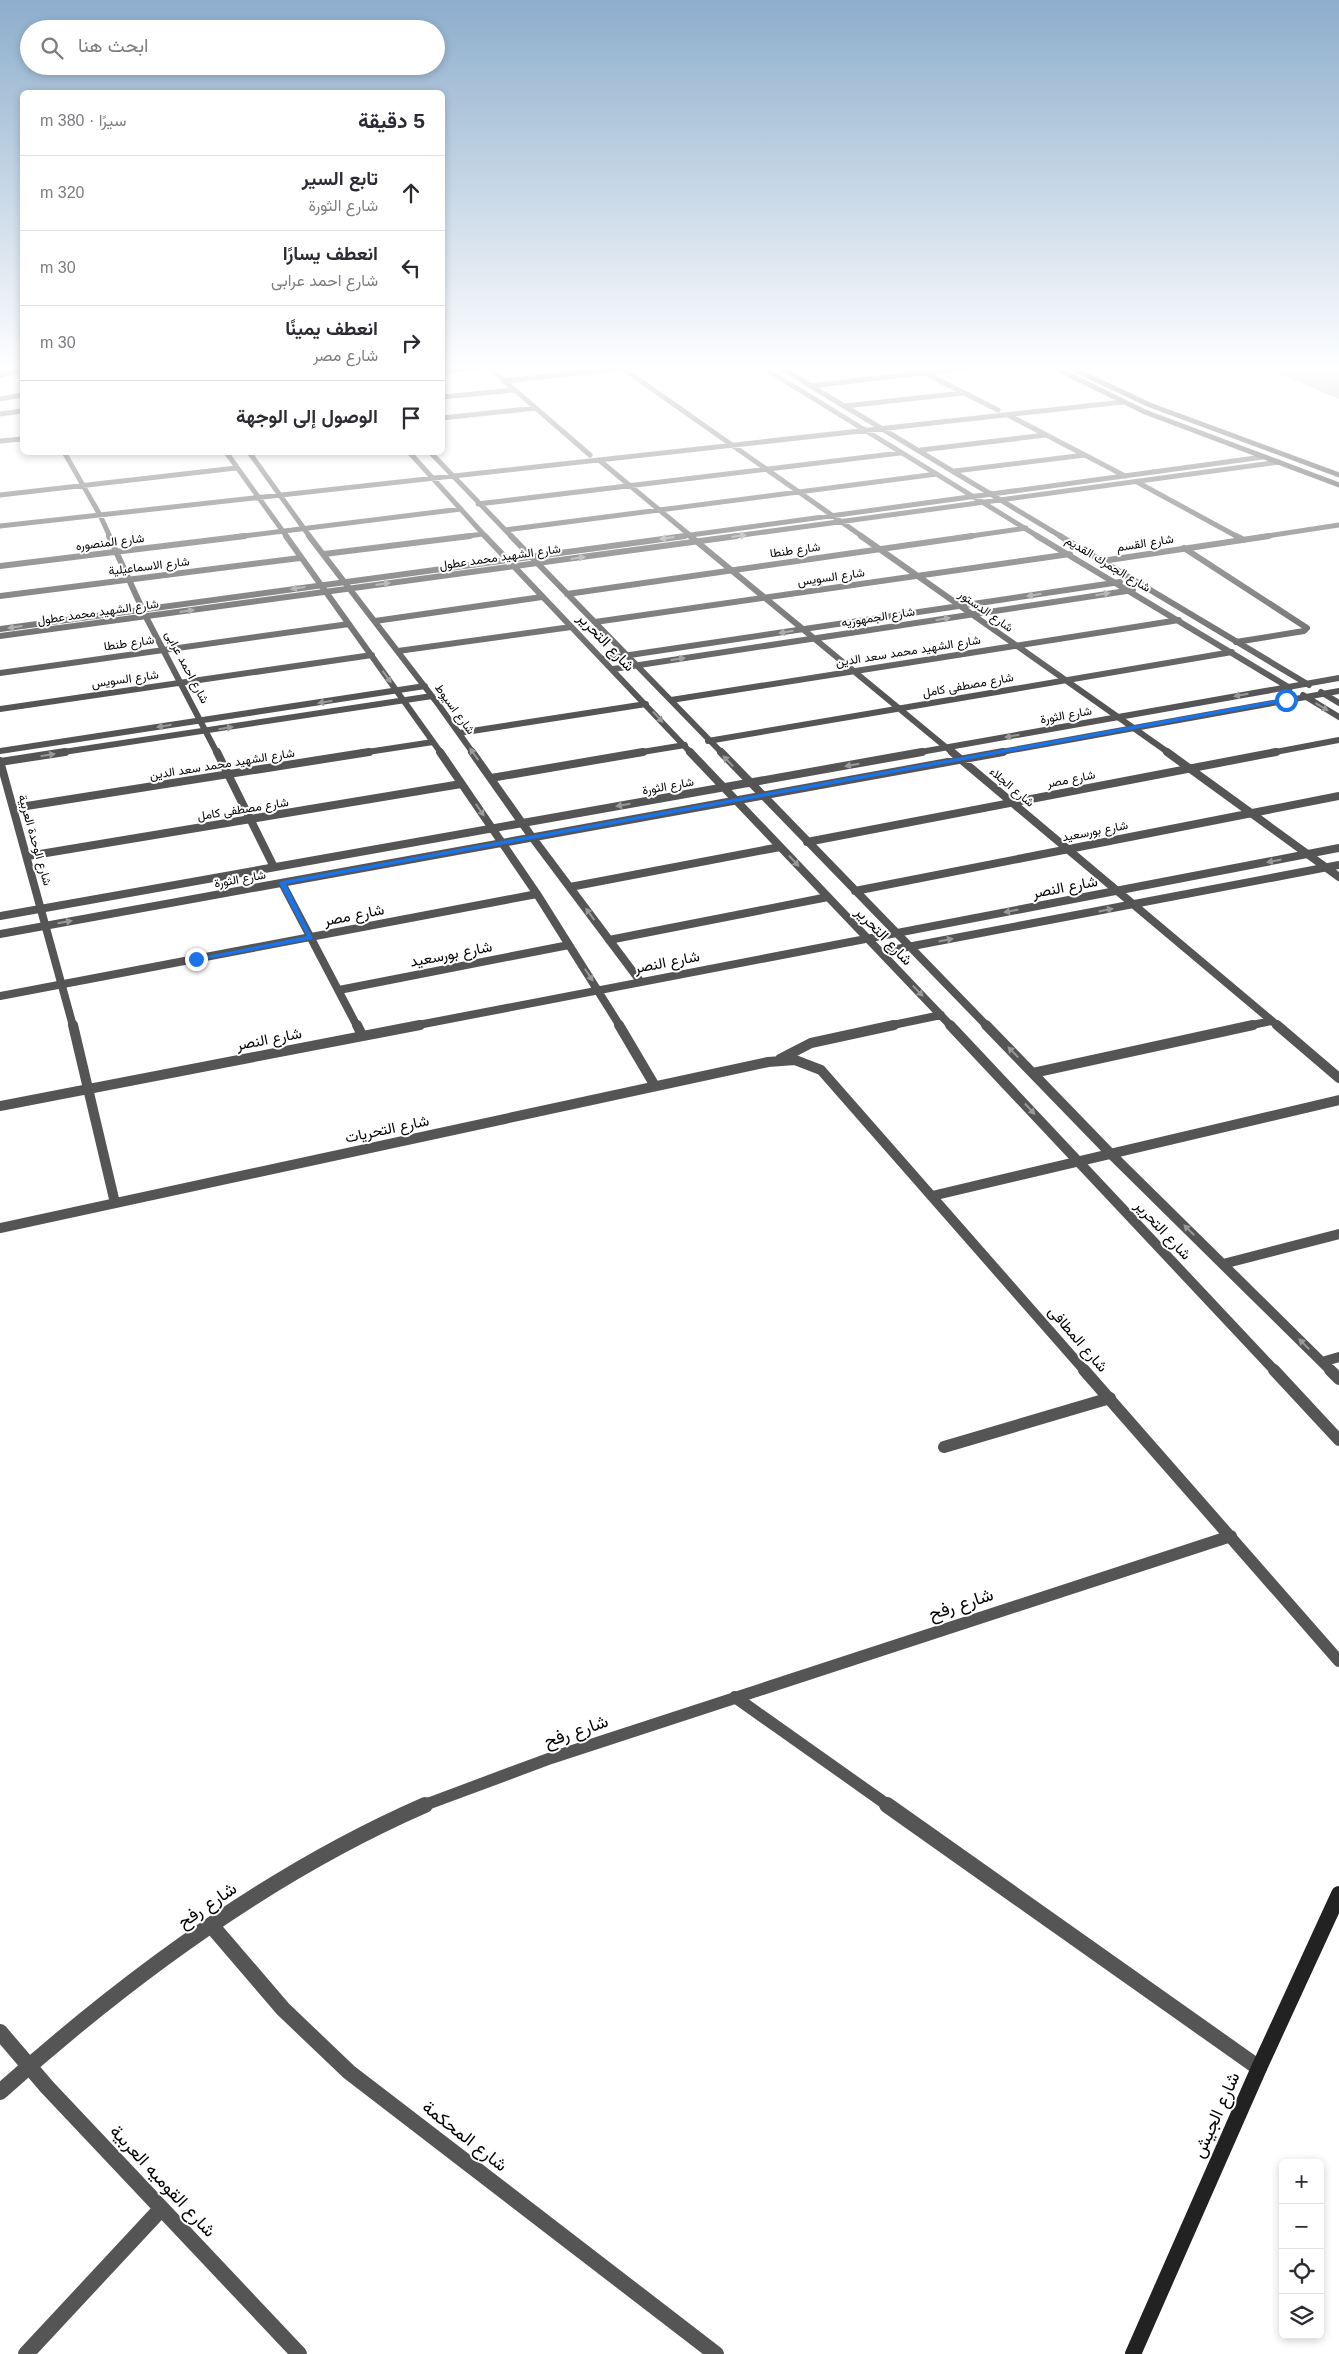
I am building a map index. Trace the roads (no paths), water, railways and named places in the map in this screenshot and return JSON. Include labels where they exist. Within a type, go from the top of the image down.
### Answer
[{"type":"main road","points":[[1313,475],[1339,485]]},
{"type":"main road","name":"شارع الجيش","points":[[1133,2354],[1259,2068],[1339,1894]]},
{"type":"street","name":"شارع احمد عرابى","points":[[75,475],[98,512],[146,616],[201,720],[274,867]]},
{"type":"street","points":[[0,496],[177,475]]},
{"type":"street","points":[[241,475],[405,700],[537,894],[599,990],[654,1086]]},
{"type":"street","name":"شارع اسيوط","points":[[264,475],[425,686],[532,836],[640,982]]},
{"type":"street","points":[[0,520],[98,512],[431,475]]},
{"type":"street","name":"شارع التحرير","points":[[431,475],[506,560],[613,669],[828,898],[942,1015],[1339,1440]]},
{"type":"street","name":"شارع التحرير","points":[[451,475],[1111,1154],[1339,1379]]},
{"type":"street","name":"شارع الجلاء","points":[[616,475],[806,629],[1135,904],[1339,1078]]},
{"type":"street","points":[[478,504],[718,475]]},
{"type":"street","name":"شارع الدستور","points":[[773,475],[1191,768],[1339,877]]},
{"type":"street","points":[[505,530],[930,475]]},
{"type":"street","name":"شارع الجمرك القديم","points":[[938,475],[1339,717]]},
{"type":"street","name":"شارع الجمرك القديم","points":[[961,475],[1339,703]]},
{"type":"street","name":"شارع الشهيد محمد عطول","points":[[0,629],[1133,475]]},
{"type":"street","name":"شارع الشهيد محمد عطول","points":[[0,636],[1188,475]]},
{"type":"street","points":[[1137,482],[1244,540]]},
{"type":"street","name":"شارع المنصوره","points":[[0,566],[461,509]]},
{"type":"street","points":[[0,526],[98,512]]},
{"type":"street","name":"شارع القسم","points":[[1102,561],[1339,525]]},
{"type":"street","name":"شارع طنطا","points":[[567,594],[1026,528]]},
{"type":"street","points":[[324,554],[483,534]]},
{"type":"street","points":[[1184,548],[1307,628],[1304,631],[1236,642]]},
{"type":"street","name":"شارع السويس","points":[[595,622],[1070,554]]},
{"type":"street","name":"شارع الاسماعيلية","points":[[0,596],[300,558]]},
{"type":"street","name":"شارع الجمهوريه","points":[[603,660],[1134,580]]},
{"type":"street","name":"شارع الجمهوريه","points":[[613,669],[1147,588]]},
{"type":"street","points":[[375,621],[542,597]]},
{"type":"street","name":"شارع الشهيد محمد سعد الدين","points":[[671,700],[1179,620]]},
{"type":"street","name":"شارع طنطا","points":[[0,673],[349,624]]},
{"type":"street","points":[[398,651],[572,627]]},
{"type":"street","name":"شارع مصطفى كامل","points":[[708,741],[1232,652]]},
{"type":"street","name":"شارع السويس","points":[[0,709],[372,655]]},
{"type":"street","name":"شارع الثورة","points":[[0,916],[1339,678]]},
{"type":"street","points":[[0,751],[425,686]]},
{"type":"street","name":"شارع الثورة","points":[[0,934],[959,758],[1339,691]]},
{"type":"street","points":[[0,762],[432,696]]},
{"type":"street","points":[[459,733],[646,704]]},
{"type":"street","name":"شارع مصر","points":[[807,842],[1339,740]]},
{"type":"street","name":"شارع الشهيد محمد سعد الدين","points":[[14,808],[433,742]]},
{"type":"street","points":[[490,778],[685,745]]},
{"type":"street","name":"شارع الوحدة العربية","points":[[0,762],[48,926],[61,984],[90,1087],[115,1203]]},
{"type":"street","name":"شارع مصطفى كامل","points":[[28,856],[461,784]]},
{"type":"street","name":"شارع بورسعيد","points":[[855,890],[1339,796]]},
{"type":"street","points":[[570,888],[780,847]]},
{"type":"street","name":"شارع النصر","points":[[0,1106],[90,1087],[1339,848]]},
{"type":"street","name":"شارع النصر","points":[[881,952],[1339,865]]},
{"type":"street","points":[[282,883],[362,1035]]},
{"type":"street","name":"شارع مصر","points":[[0,996],[537,894]]},
{"type":"street","points":[[609,940],[828,898]]},
{"type":"street","name":"شارع بورسعيد","points":[[338,990],[569,945]]},
{"type":"street","points":[[780,1060],[811,1043],[942,1015]]},
{"type":"street","points":[[1033,1073],[1272,1021]]},
{"type":"street","name":"شارع التحريات","points":[[0,1228],[780,1060]]},
{"type":"street","name":"شارع المطافى","points":[[780,1060],[803,1062],[821,1070],[1339,1661]]},
{"type":"street","points":[[932,1196],[1339,1100]]},
{"type":"street","points":[[1223,1264],[1339,1234]]},
{"type":"street","points":[[1322,1362],[1339,1357]]},
{"type":"street","points":[[944,1447],[1110,1398]]},
{"type":"street","name":"شارع رفح","points":[[0,2092],[29,2066],[135,1981],[211,1925],[298,1869],[359,1836],[415,1809],[471,1786],[735,1697],[1231,1536]]},
{"type":"street","points":[[735,1697],[1259,2068]]},
{"type":"street","name":"شارع المحكمة","points":[[211,1925],[244,1968],[276,2002],[349,2072],[716,2354]]},
{"type":"street","name":"شارع القوميه العربية","points":[[0,2032],[161,2209],[299,2354]]},
{"type":"street","points":[[26,2354],[161,2209]]}]
